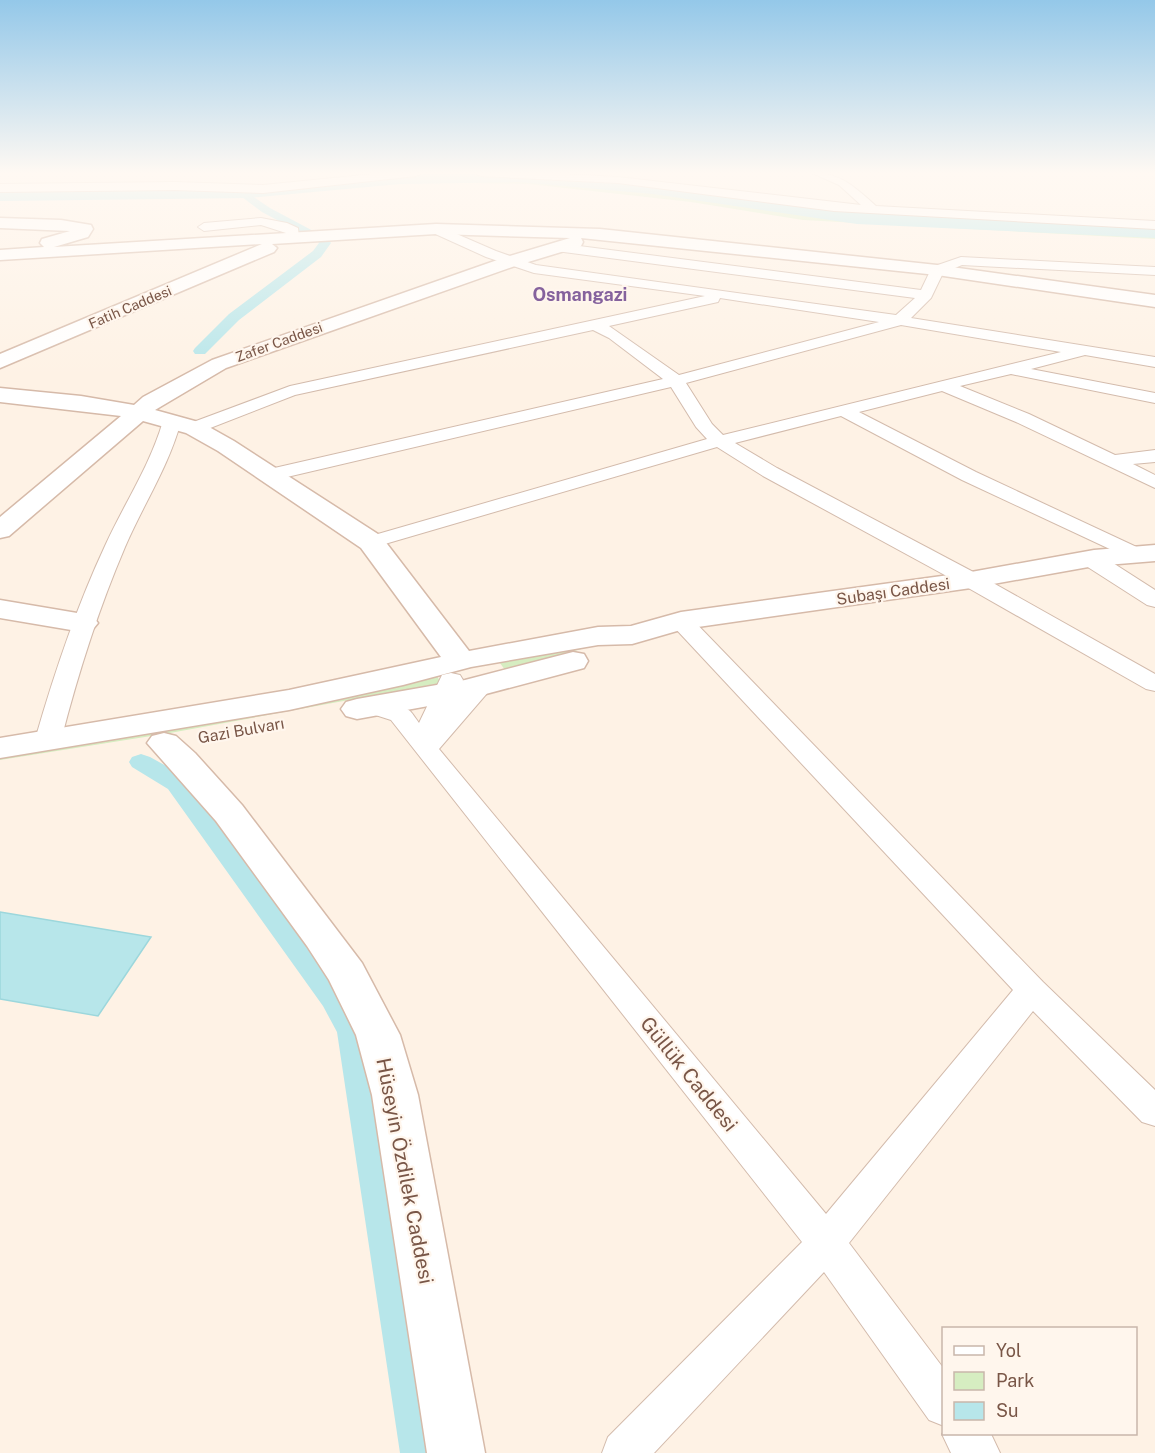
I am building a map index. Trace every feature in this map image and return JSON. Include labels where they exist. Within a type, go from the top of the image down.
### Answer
[{"type":"street","points":[[8,255],[56,241]]},
{"type":"street","points":[[8,255],[245,241]]},
{"type":"street","name":"Fatih Caddesi","points":[[0,362],[285,241]]},
{"type":"street","points":[[462,241],[509,262],[534,269],[899,321],[1155,362]]},
{"type":"street","name":"Zafer Caddesi","points":[[0,530],[137,412],[186,382],[234,358],[509,262],[579,241]]},
{"type":"street","points":[[664,241],[937,270],[1155,301]]},
{"type":"street","points":[[556,248],[926,295]]},
{"type":"street","points":[[270,475],[627,394],[899,321],[926,295],[937,270],[961,261],[1155,271]]},
{"type":"street","points":[[48,740],[82,623],[126,520],[166,446],[184,425],[290,391],[731,296]]},
{"type":"street","points":[[596,325],[614,335],[675,380],[705,427],[719,441],[1155,684]]},
{"type":"street","points":[[371,542],[719,441],[1083,351]]},
{"type":"street","points":[[1007,369],[1155,398]]},
{"type":"street","points":[[941,385],[1022,417],[1155,482]]},
{"type":"street","points":[[0,395],[81,403],[137,412],[184,425],[270,475],[371,542],[462,676]]},
{"type":"street","points":[[844,411],[969,476],[1146,554]]},
{"type":"street","points":[[1112,461],[1155,456]]},
{"type":"street","name":"Subaşı Caddesi","points":[[462,676],[596,655],[620,644],[632,635],[681,621],[971,580],[1091,559],[1146,554]]},
{"type":"street","points":[[1091,559],[1155,600]]},
{"type":"street","points":[[0,609],[82,623]]},
{"type":"street","points":[[681,621],[1032,990],[1155,1112]]},
{"type":"street","points":[[425,749],[462,676]]},
{"type":"street","points":[[425,749],[431,724],[462,676]]},
{"type":"street","name":"Gazi Bulvarı","points":[[0,769],[165,743],[372,706],[462,676]]},
{"type":"street","name":"Gazi Bulvarı","points":[[0,748],[309,698],[372,684],[462,676]]},
{"type":"street","name":"Güllük Caddesi","points":[[372,706],[400,715],[425,749],[826,1243],[942,1402]]},
{"type":"street","name":"Hüseyin Özdilek Caddesi","points":[[165,743],[183,760],[229,813],[321,936],[347,974],[378,1035],[395,1095],[456,1453]]},
{"type":"street","points":[[624,1453],[826,1243],[1032,990]]},
{"type":"street","points":[[965,1435],[978,1453]]},
{"type":"green space","points":[[614,640],[505,670],[500,663]]},
{"type":"green space","points":[[437,676],[441,683],[170,733],[0,760],[0,758],[274,711]]},
{"type":"water","points":[[0,912],[151,937],[98,1016],[0,999]]},
{"type":"waterway","points":[[200,351],[234,317],[317,254],[325,243],[323,241]]},
{"type":"waterway","points":[[141,762],[177,783],[334,998],[353,1032],[421,1453]]},
{"type":"district","name":"Osmangazi","points":[[580,295]]}]
